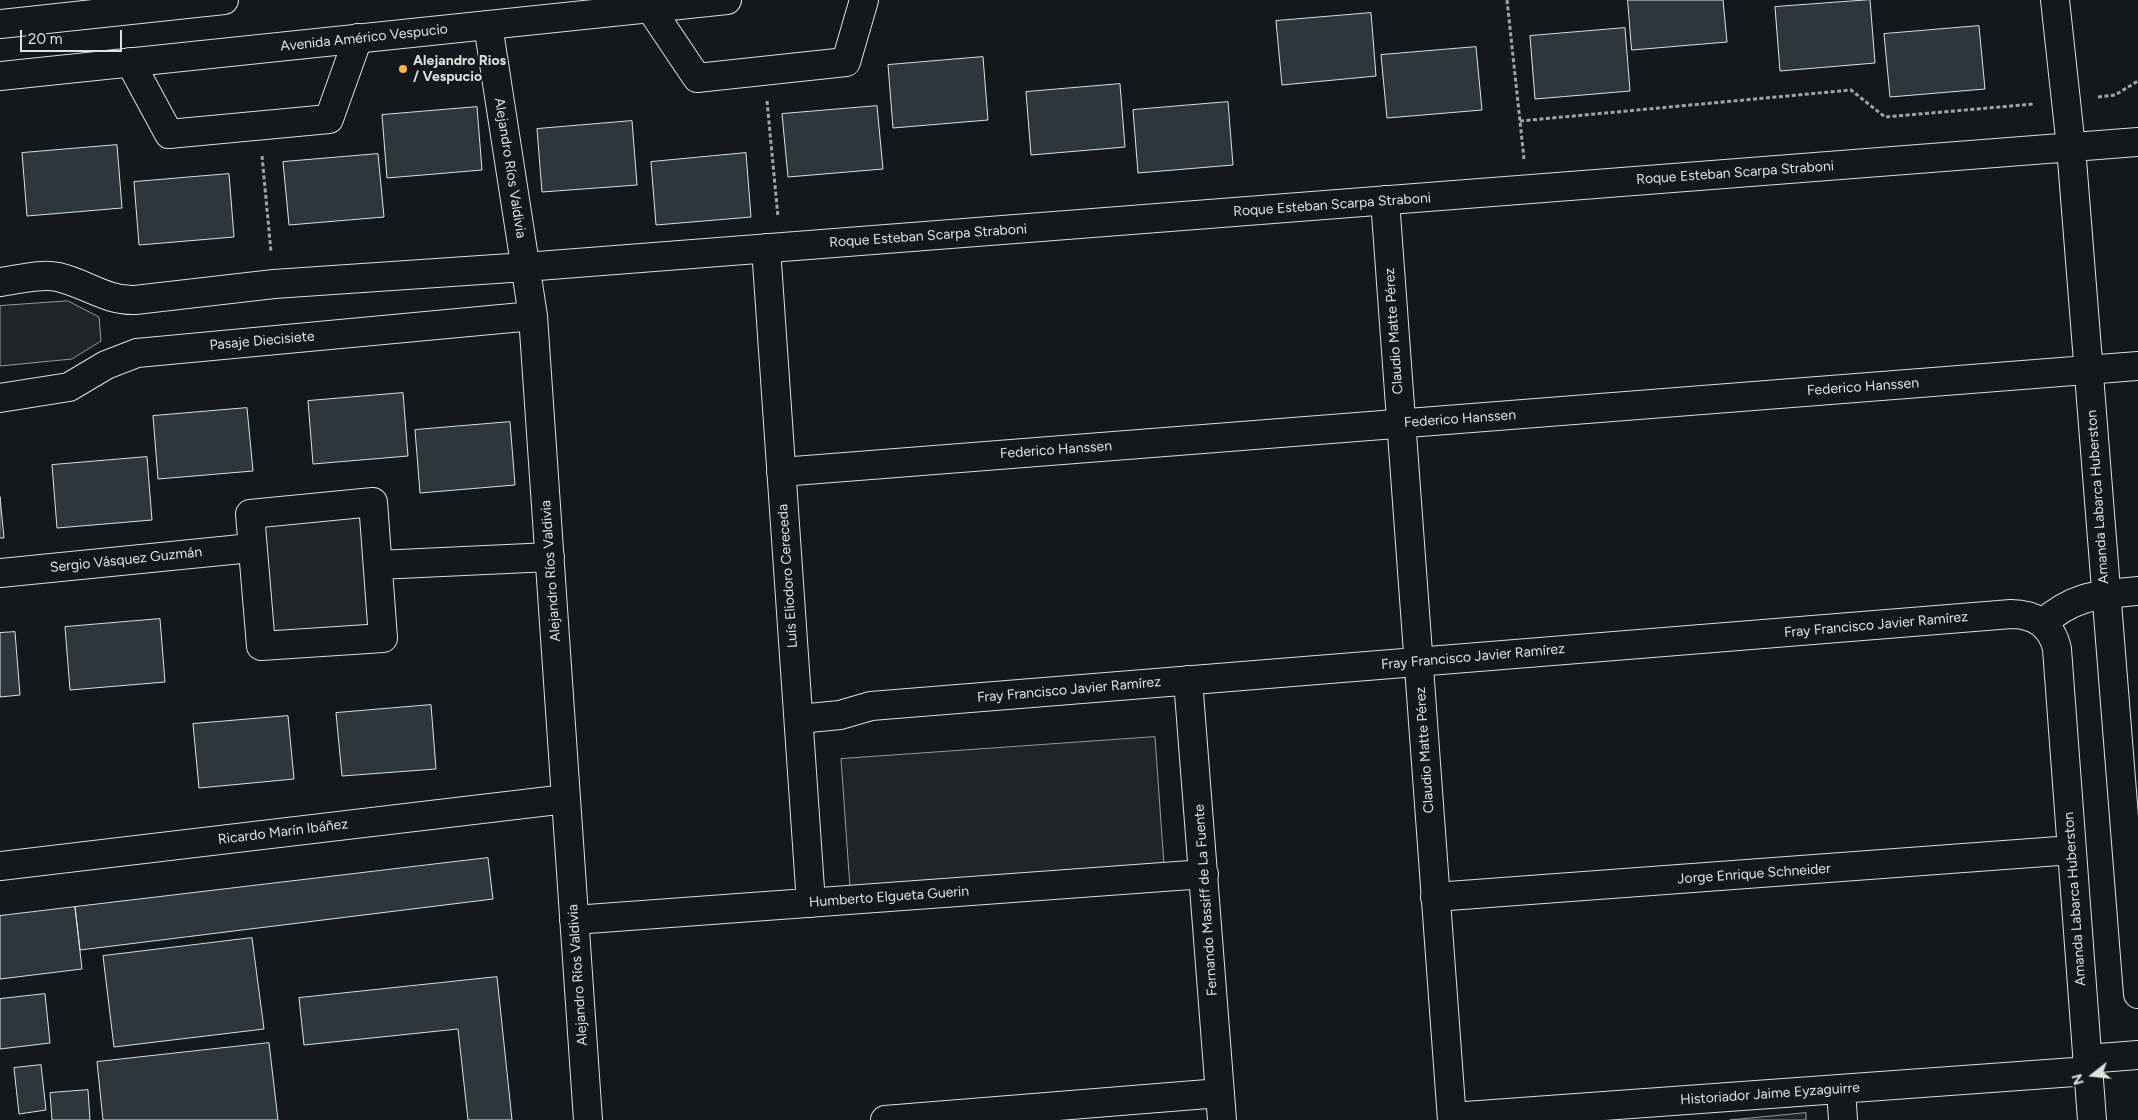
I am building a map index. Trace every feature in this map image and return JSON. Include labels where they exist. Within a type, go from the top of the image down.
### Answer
[{"type":"main road","points":[[0,24],[224,0]]},
{"type":"main road","name":"Avenida Américo Vespucio","points":[[0,76],[727,0]]},
{"type":"main road","points":[[650,8],[697,78],[846,62],[864,0]]},
{"type":"main road","name":"Amanda Labarca Huberston","points":[[2055,0],[2071,147],[2138,994]]},
{"type":"main road","name":"Alejandro Ríos Valdivia","points":[[488,25],[533,316],[588,1120]]},
{"type":"main road","points":[[130,62],[169,134],[329,119],[358,38]]},
{"type":"main road","name":"Roque Esteban Scarpa Straboni","points":[[525,267],[2138,142]]},
{"type":"main road","name":"Claudio Matte Pérez","points":[[1385,200],[1452,1118]]},
{"type":"main road","name":"Luís Eliodoro Cereceda","points":[[773,248],[781,472],[811,903]]},
{"type":"main road","points":[[0,282],[55,277],[123,301],[274,284],[525,267]]},
{"type":"main road","name":"Pasaje Diecisiete","points":[[0,398],[69,387],[106,365],[137,353],[533,316]]},
{"type":"main road","name":"Federico Hanssen","points":[[781,472],[2138,366]]},
{"type":"main road","points":[[373,502],[378,566],[383,638],[261,646],[251,548],[250,514],[373,502]]},
{"type":"main road","name":"Sergio Vásquez Guzmán","points":[[0,572],[251,548]]},
{"type":"main road","points":[[378,566],[550,557]]},
{"type":"main road","points":[[2043,623],[2056,611],[2089,596],[2138,591]]},
{"type":"main road","name":"Fray Francisco Javier Ramírez","points":[[799,719],[840,716],[871,706],[2011,614],[2029,615],[2043,623]]},
{"type":"main road","name":"Amanda Labarca Huberston","points":[[2043,623],[2052,635],[2057,649],[2092,1120]]},
{"type":"main road","name":"Fernando Massiff de La Fuente","points":[[1188,680],[1221,1107]]},
{"type":"main road","name":"Ricardo Marín Ibáñez","points":[[0,866],[566,799]]},
{"type":"main road","name":"Jorge Enrique Schneider","points":[[1435,897],[2072,850]]},
{"type":"main road","name":"Humberto Elgueta Guerin","points":[[574,920],[1204,874]]},
{"type":"main road","name":"Historiador Jaime Eyzaguirre","points":[[1452,1118],[1841,1089],[2088,1065],[2138,1055]]},
{"type":"main road","points":[[1841,1089],[1843,1120]]},
{"type":"main road","points":[[885,1120],[1221,1107]]},
{"type":"path","points":[[1507,0],[1528,189]]},
{"type":"path","points":[[764,71],[773,248]]},
{"type":"path","points":[[1520,120],[1851,90],[1885,117],[2115,95],[2138,81]]},
{"type":"path","points":[[260,126],[274,284]]},
{"type":"shaded area","points":[[68,301],[99,317],[101,341],[72,359],[0,366],[0,306]]},
{"type":"shaded area","points":[[369,508],[380,633],[265,643],[254,517]]},
{"type":"shaded area","points":[[1155,737],[1164,865],[850,888],[841,759]]},
{"type":"shaded area","points":[[1806,1113],[1806,1120],[1730,1120]]},
{"type":"building","points":[[1628,0],[1723,0],[1727,42],[1632,50]]},
{"type":"building","points":[[1870,0],[1875,63],[1780,71],[1775,7]]},
{"type":"building","points":[[1371,13],[1376,76],[1282,85],[1276,21]]},
{"type":"building","points":[[1979,26],[1985,89],[1890,97],[1884,34]]},
{"type":"building","points":[[1625,28],[1630,91],[1535,99],[1530,36]]},
{"type":"building","points":[[1476,47],[1482,110],[1387,118],[1381,55]]},
{"type":"building","points":[[983,57],[988,120],[893,128],[888,65]]},
{"type":"building","points":[[1120,84],[1125,147],[1031,155],[1026,92]]},
{"type":"building","points":[[1228,102],[1233,165],[1138,173],[1133,110]]},
{"type":"building","points":[[877,106],[883,169],[788,177],[782,114]]},
{"type":"building","points":[[477,107],[482,170],[387,178],[382,115]]},
{"type":"building","points":[[632,121],[637,185],[542,192],[537,129]]},
{"type":"building","points":[[117,145],[122,208],[27,216],[22,153]]},
{"type":"building","points":[[746,153],[751,217],[656,225],[651,162]]},
{"type":"building","points":[[378,154],[384,217],[289,225],[283,162]]},
{"type":"building","points":[[229,174],[234,237],[139,245],[134,182]]},
{"type":"building","points":[[403,393],[408,456],[313,464],[308,401]]},
{"type":"building","points":[[247,408],[253,471],[158,479],[153,416]]},
{"type":"building","points":[[510,422],[515,485],[420,493],[415,430]]},
{"type":"building","points":[[147,457],[152,520],[57,528],[52,465]]},
{"type":"building","points":[[0,497],[4,538],[0,538]]},
{"type":"building","points":[[160,619],[165,682],[70,690],[65,627]]},
{"type":"building","points":[[15,632],[20,695],[0,697],[0,633]]},
{"type":"building","points":[[431,705],[436,769],[342,776],[336,713]]},
{"type":"building","points":[[288,716],[294,779],[199,788],[193,724]]},
{"type":"building","points":[[488,858],[493,899],[80,950],[75,907]]},
{"type":"building","points":[[75,907],[82,969],[0,979],[0,916]]},
{"type":"building","points":[[252,938],[264,1029],[114,1047],[103,956]]},
{"type":"building","points":[[497,977],[512,1120],[468,1120],[458,1029],[304,1045],[299,998]]},
{"type":"building","points":[[45,994],[50,1043],[0,1049],[0,999]]},
{"type":"building","points":[[269,1043],[278,1120],[103,1120],[97,1062]]},
{"type":"building","points":[[41,1065],[46,1110],[19,1114],[14,1068]]},
{"type":"building","points":[[88,1090],[90,1120],[52,1120],[50,1093]]},
{"type":"place","name":"Alejandro Rios / Vespucio","points":[[403,69]]}]
